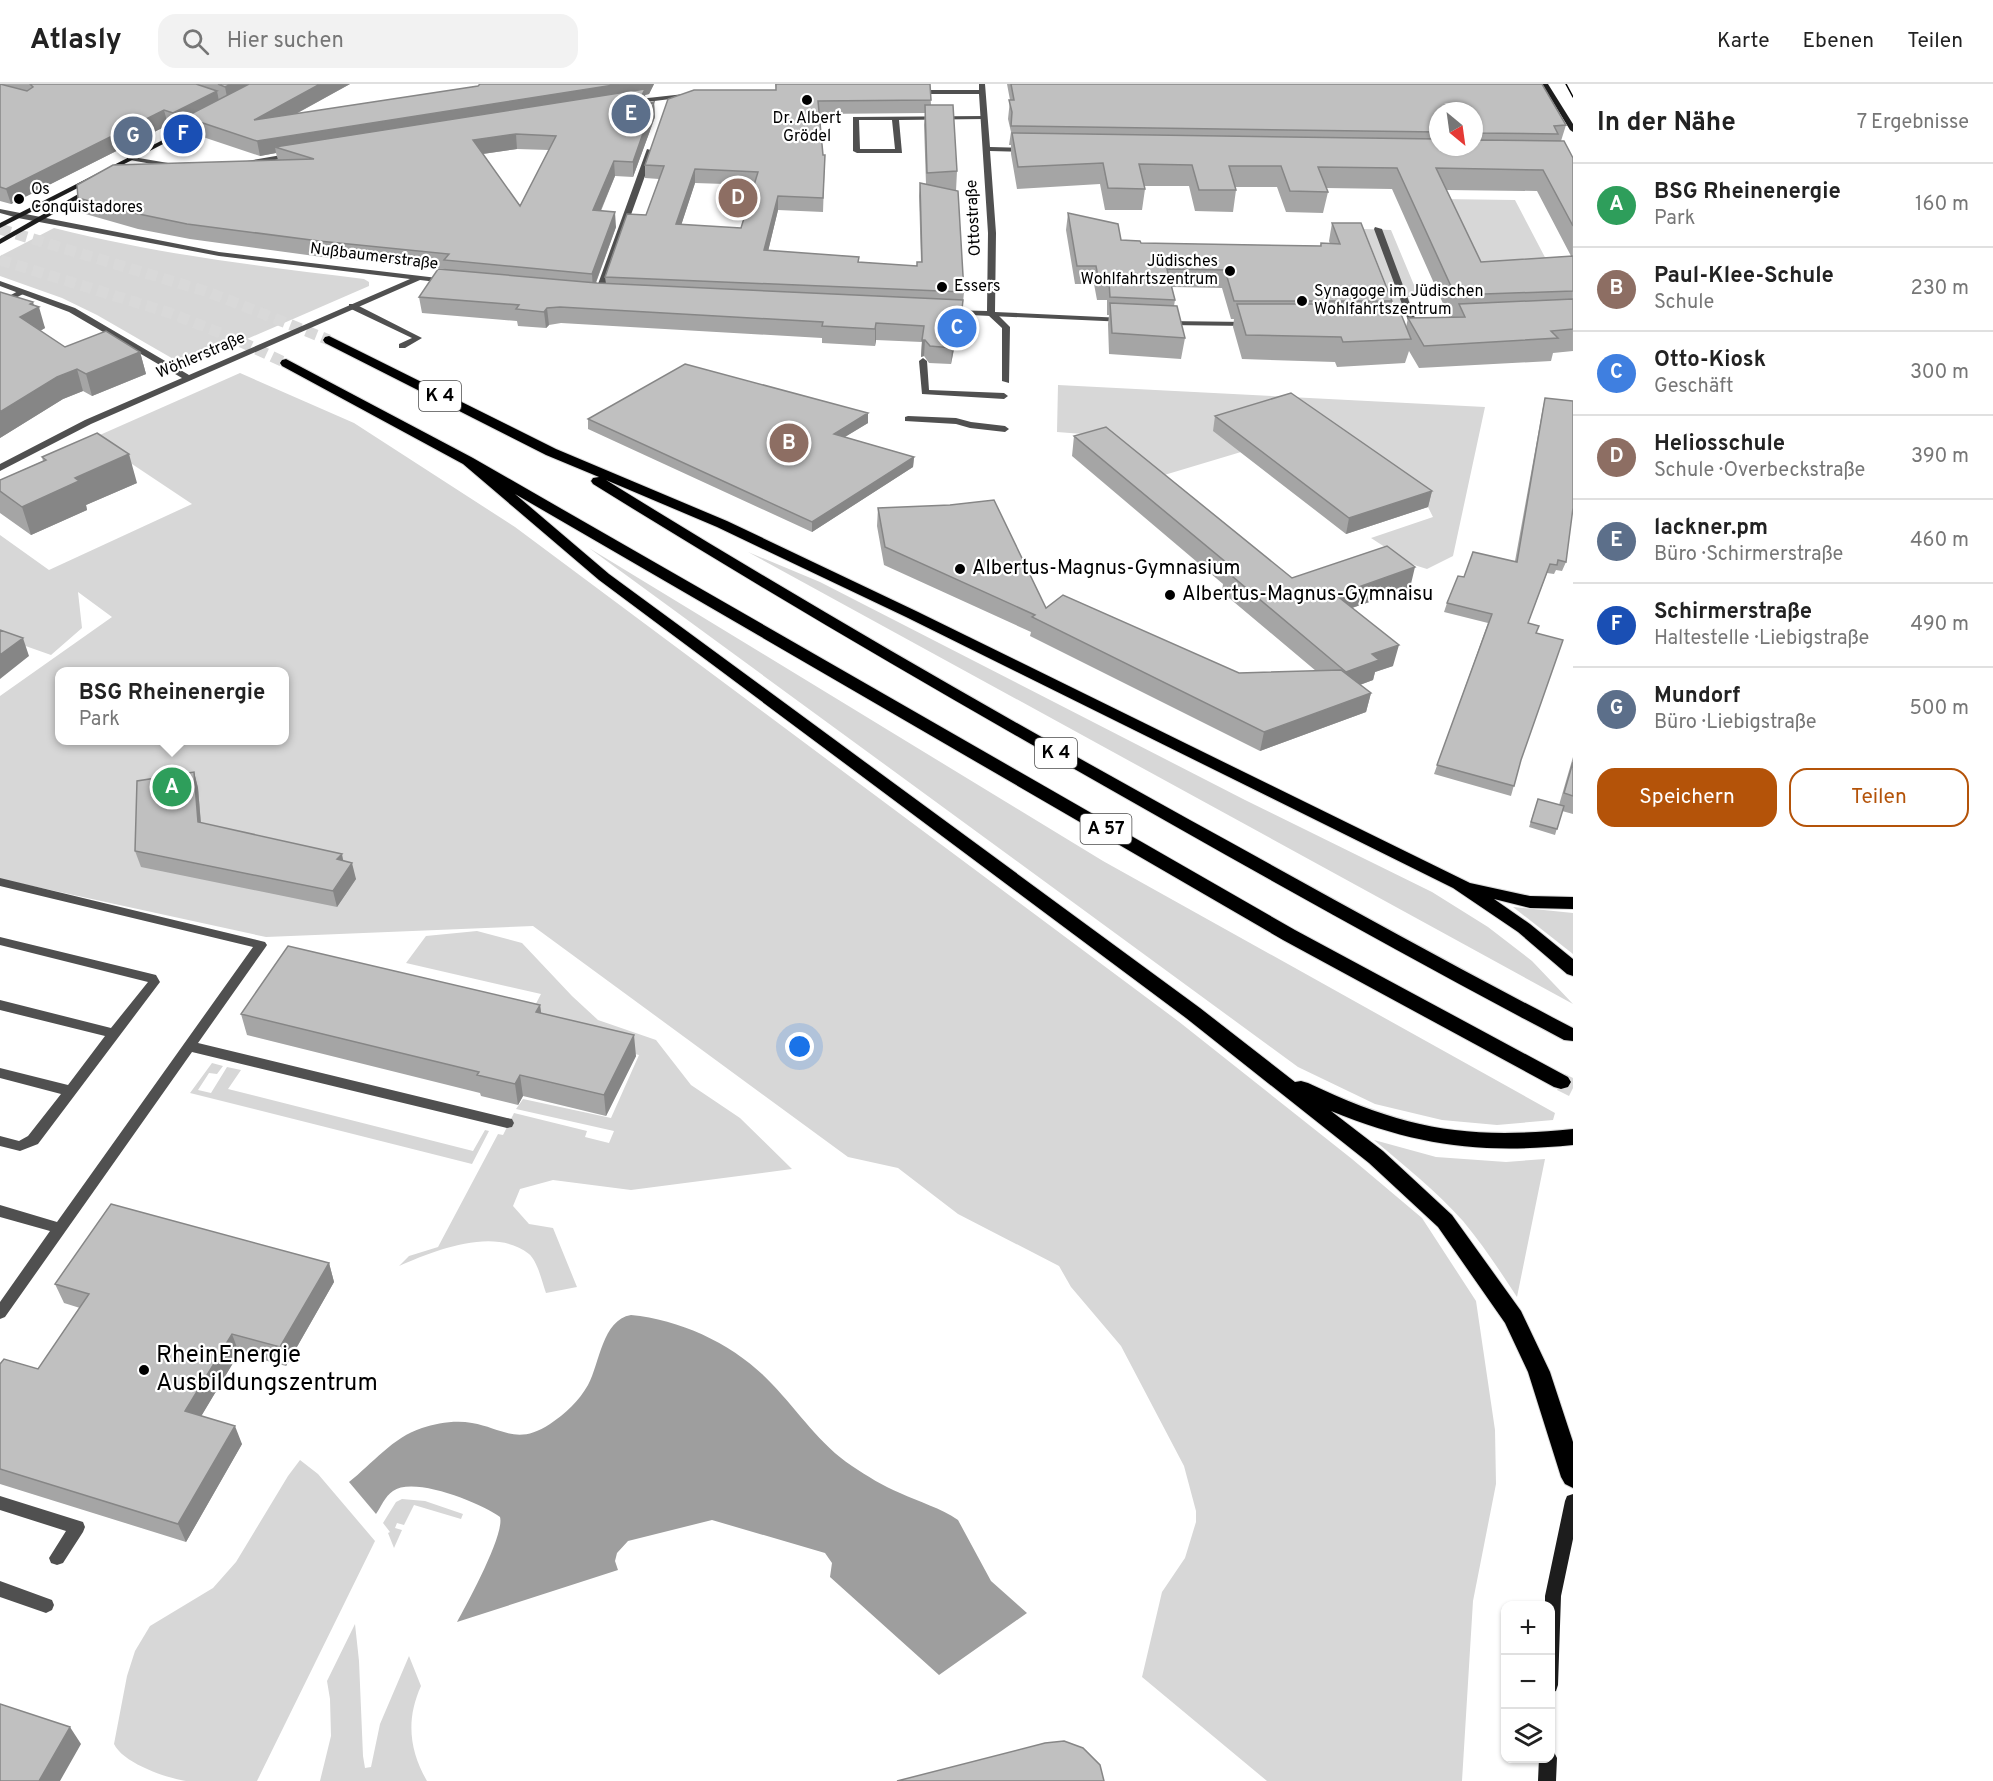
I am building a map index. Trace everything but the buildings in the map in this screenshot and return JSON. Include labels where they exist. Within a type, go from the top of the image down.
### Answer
[{"type":"highway","name":"K 4","points":[[329,340],[551,452],[714,554],[1025,735],[1439,967],[1571,1035]]},
{"type":"highway","name":"K 4","points":[[286,363],[468,461],[655,568]]},
{"type":"highway","points":[[551,452],[722,524],[911,614],[1459,884],[1524,928],[1573,969]]},
{"type":"highway","points":[[468,461],[604,577],[1164,992],[1376,1157],[1445,1221],[1513,1317],[1539,1372],[1573,1476]]},
{"type":"highway","name":"A 57","points":[[655,568],[1289,935],[1561,1082]]},
{"type":"highway","points":[[1459,884],[1530,902],[1573,903]]},
{"type":"highway","points":[[1267,1071],[1348,1112],[1445,1140],[1529,1143],[1573,1137]]},
{"type":"street","points":[[1545,84],[1573,130]]},
{"type":"street","points":[[904,92],[982,88]]},
{"type":"street","name":"Ottostraße","points":[[982,88],[992,233],[991,313]]},
{"type":"street","points":[[624,103],[668,93],[700,95]]},
{"type":"street","points":[[666,107],[668,93]]},
{"type":"street","points":[[0,226],[210,117]]},
{"type":"street","points":[[895,118],[898,151],[857,151],[855,118],[895,118],[984,118]]},
{"type":"street","points":[[112,178],[201,122]]},
{"type":"street","points":[[598,295],[654,140]]},
{"type":"street","points":[[985,149],[1031,150]]},
{"type":"street","points":[[229,165],[299,154]]},
{"type":"street","points":[[130,158],[188,167]]},
{"type":"street","points":[[0,242],[102,184]]},
{"type":"street","name":"Nußbaumerstraße","points":[[0,211],[219,254],[452,281]]},
{"type":"street","points":[[1378,229],[1412,323]]},
{"type":"street","name":"Wöhlerstraße","points":[[0,468],[88,422],[418,278]]},
{"type":"street","points":[[0,283],[72,310],[189,378]]},
{"type":"street","points":[[0,304],[23,292]]},
{"type":"street","points":[[587,294],[610,296]]},
{"type":"street","points":[[352,306],[418,338],[402,346]]},
{"type":"street","points":[[942,311],[1135,321]]},
{"type":"street","points":[[991,313],[1006,327],[1006,381]]},
{"type":"street","points":[[1158,322],[1263,324]]},
{"type":"street","points":[[923,361],[925,392],[1004,396]]},
{"type":"street","points":[[908,419],[956,421],[1005,429]]},
{"type":"street","points":[[0,882],[261,945],[0,1313]]},
{"type":"street","points":[[0,941],[152,978],[154,982],[33,1140],[20,1146],[0,1141]]},
{"type":"street","points":[[0,1005],[115,1034]]},
{"type":"street","points":[[189,1046],[507,1123]]},
{"type":"street","points":[[0,1073],[71,1091]]},
{"type":"street","points":[[0,1211],[60,1228]]},
{"type":"street","points":[[1552,1655],[1553,1596],[1573,1501]]},
{"type":"street","points":[[0,1503],[77,1527],[57,1558]]},
{"type":"street","points":[[0,1589],[46,1605]]},
{"type":"street","points":[[1547,1781],[1548,1763]]},
{"type":"shaded area","points":[[1439,199],[1515,200],[1549,265],[1474,269]]},
{"type":"shaded area","points":[[54,228],[169,252],[364,279],[369,282],[369,286],[194,364],[182,364],[97,315],[62,298],[0,276],[0,256]]},
{"type":"shaded area","points":[[1364,229],[1391,230],[1419,297],[1408,297],[1414,313],[1398,314]]},
{"type":"shaded area","points":[[240,373],[354,423],[515,527],[1178,1021],[1352,1159],[1422,1218],[1476,1301],[1495,1430],[1496,1484],[1473,1601],[1462,1781],[1267,1781],[1142,1677],[1162,1592],[1185,1558],[1196,1522],[1196,1511],[1184,1466],[1121,1346],[1071,1287],[1059,1266],[958,1214],[898,1168],[848,1157],[533,926],[266,937],[0,879],[0,696],[112,617],[78,592],[82,628],[51,655],[0,637],[0,535],[49,570],[192,504],[93,438]]},
{"type":"shaded area","points":[[1058,385],[1485,407],[1453,556],[1427,569],[1411,564],[1371,538],[1433,517],[1428,507],[1389,479],[1241,452],[1151,479],[1096,435],[1057,432]]},
{"type":"shaded area","points":[[589,548],[1103,861],[1555,1113],[1553,1120],[1497,1125],[1442,1120],[1375,1104],[1298,1067]]},
{"type":"shaded area","points":[[748,552],[820,582],[1245,800],[1432,892],[1488,927],[1532,961],[1573,1004]]},
{"type":"shaded area","points":[[1513,907],[1573,913],[1573,954]]},
{"type":"shaded area","points":[[477,931],[522,943],[598,1020],[656,1040],[691,1085],[740,1118],[792,1169],[631,1190],[553,1180],[520,1189],[513,1206],[529,1224],[553,1228],[577,1287],[546,1293],[537,1267],[529,1254],[515,1246],[499,1242],[464,1244],[446,1248],[399,1266],[409,1256],[438,1247],[498,1134],[503,1135],[514,1113],[587,1131],[585,1137],[609,1143],[614,1131],[516,1109],[523,1099],[611,1118],[639,1055],[552,1034],[529,1017],[541,994],[406,963],[426,936]]},
{"type":"shaded area","points":[[212,1063],[223,1066],[217,1074],[209,1073],[198,1090],[211,1093],[227,1067],[241,1070],[228,1089],[473,1151],[485,1130],[489,1131],[472,1164],[190,1093]]},
{"type":"shaded area","points":[[1374,1140],[1436,1157],[1506,1162],[1545,1159],[1517,1297],[1484,1249],[1453,1210]]},
{"type":"shaded area","points":[[631,1315],[689,1329],[708,1337],[743,1358],[758,1370],[819,1438],[840,1457],[881,1484],[958,1520],[991,1581],[1027,1613],[939,1675],[830,1577],[832,1563],[825,1553],[712,1520],[628,1541],[617,1553],[615,1561],[618,1570],[457,1622],[491,1553],[500,1526],[500,1517],[478,1505],[447,1493],[416,1487],[403,1487],[390,1493],[376,1514],[349,1482],[392,1444],[411,1432],[428,1426],[447,1422],[466,1422],[519,1435],[528,1434],[550,1424],[566,1411],[588,1385],[603,1344],[614,1325]]},
{"type":"shaded area","points":[[300,1460],[318,1474],[375,1541],[257,1781],[186,1781],[168,1777],[135,1763],[119,1751],[114,1744],[127,1676],[135,1651],[150,1626],[213,1588],[236,1562]]},
{"type":"shaded area","points":[[402,1499],[425,1501],[463,1514],[461,1519],[414,1505],[404,1525],[397,1523],[395,1528],[402,1530],[394,1548],[388,1533],[390,1532],[383,1523],[396,1502]]},
{"type":"shaded area","points":[[355,1624],[365,1768],[371,1767],[380,1724],[409,1656],[421,1686],[413,1710],[413,1746],[427,1781],[320,1781],[331,1736],[327,1681]]},
{"type":"tunnel","points":[[0,229],[208,292],[329,340]]},
{"type":"tunnel","points":[[0,260],[170,313],[233,338],[286,363]]},
{"type":"tunnel","points":[[1561,1082],[1573,1088]]},
{"type":"tram line","points":[[1566,84],[1573,97]]},
{"type":"place","name":"Dr. Albert Grödel","points":[[807,100]]},
{"type":"place","name":"lackner.pm","points":[[631,114]]},
{"type":"place","name":"Schirmerstraße","points":[[183,134]]},
{"type":"place","name":"Mundorf","points":[[133,136]]},
{"type":"place","name":"Heliosschule","points":[[738,198]]},
{"type":"place","name":"Os Conquistadores","points":[[19,199]]},
{"type":"place","name":"Jüdisches Wohlfahrtszentrum","points":[[1230,271]]},
{"type":"place","name":"Essers","points":[[942,287]]},
{"type":"place","name":"Synagoge im Jüdischen Wohlfahrtszentrum","points":[[1302,301]]},
{"type":"place","name":"Otto-Kiosk","points":[[957,328]]},
{"type":"place","name":"Paul-Klee-Schule","points":[[789,443]]},
{"type":"place","name":"Albertus-Magnus-Gymnasium","points":[[960,569]]},
{"type":"place","name":"Albertus-Magnus-Gymnaisu","points":[[1170,595]]},
{"type":"place","name":"BSG Rheinenergie","points":[[172,787]]},
{"type":"place","name":"RheinEnergie Ausbildungszentrum","points":[[144,1370]]}]
